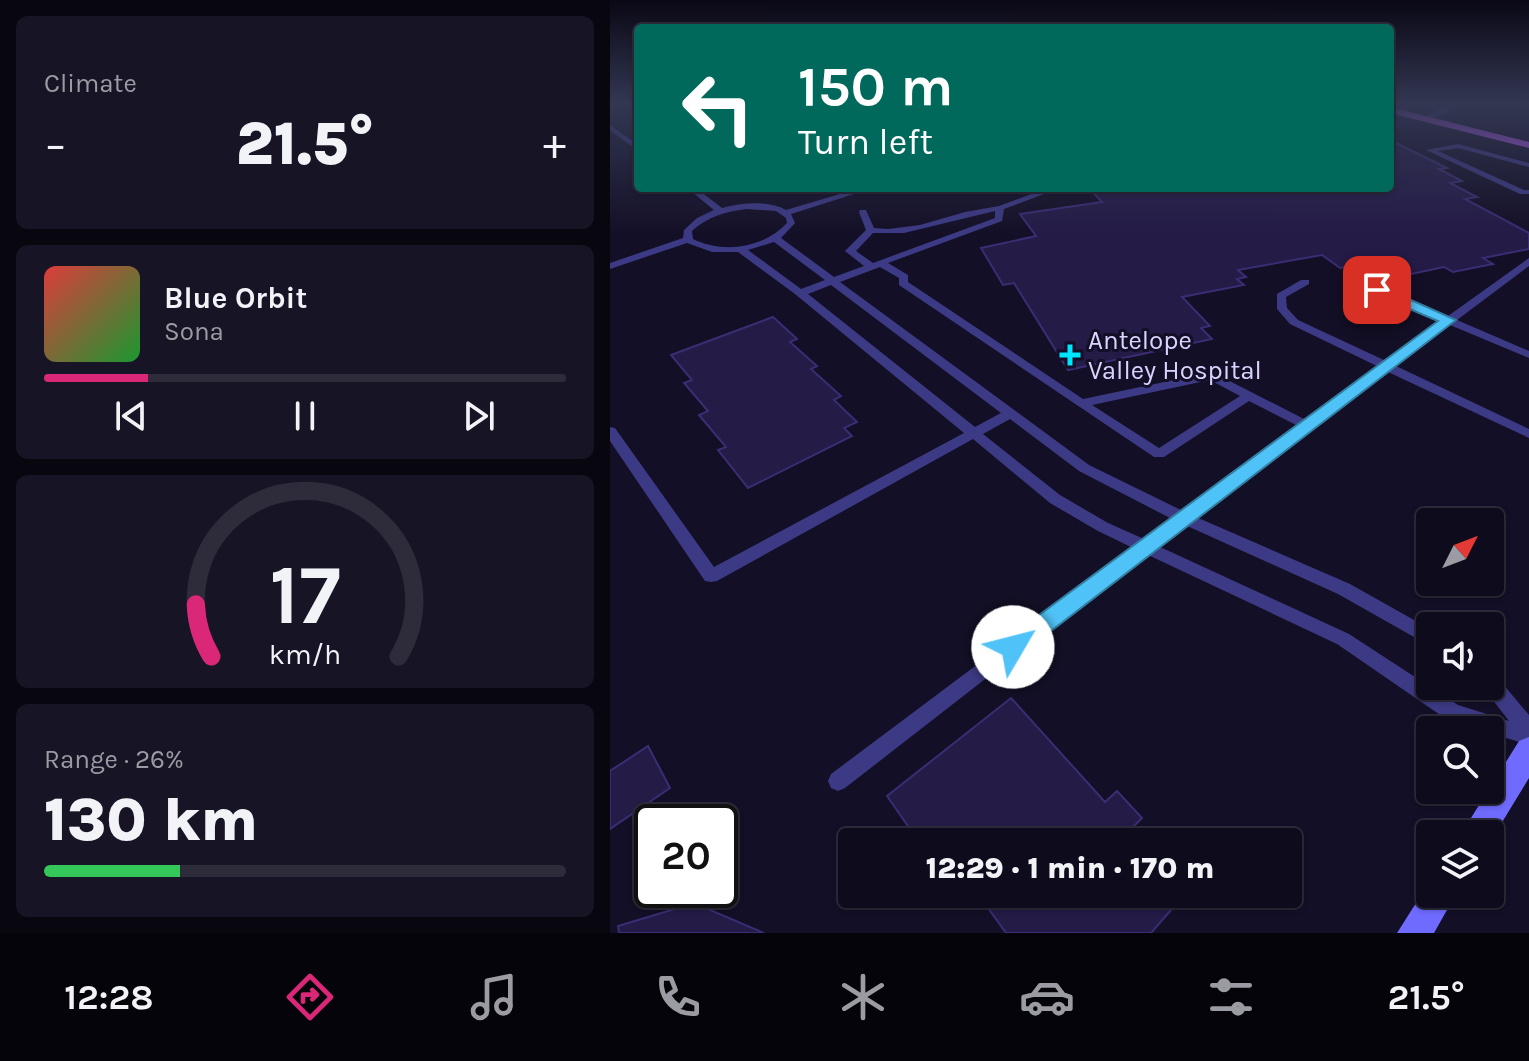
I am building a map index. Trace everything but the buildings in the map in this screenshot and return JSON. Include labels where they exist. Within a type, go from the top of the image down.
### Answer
[{"type":"street","points":[[1486,820],[1529,751]]},
{"type":"street","points":[[1414,933],[1430,908]]},
{"type":"lane","points":[[1447,148],[1430,150],[1529,192]]},
{"type":"lane","points":[[1464,148],[1529,165]]},
{"type":"lane","points":[[696,192],[721,211]]},
{"type":"lane","points":[[688,240],[688,230],[692,224],[721,211],[758,206],[786,213],[856,192]]},
{"type":"lane","points":[[871,230],[893,235],[919,230],[1045,192]]},
{"type":"lane","points":[[800,293],[999,219],[1000,208]]},
{"type":"lane","points":[[863,212],[871,230]]},
{"type":"lane","points":[[610,266],[688,240],[702,247],[739,248],[775,238],[791,223],[786,213]]},
{"type":"lane","points":[[871,230],[850,251],[904,277],[903,283],[1159,454],[1249,395]]},
{"type":"lane","points":[[775,238],[1084,468],[1184,518],[1344,589],[1416,630]]},
{"type":"lane","points":[[739,248],[800,293],[1055,499],[1103,527],[1343,639],[1453,713],[1529,736]]},
{"type":"lane","points":[[838,781],[1146,546],[1529,261]]},
{"type":"lane","points":[[1305,282],[1281,296],[1282,309],[1288,315],[1328,339],[1529,434]]},
{"type":"lane","points":[[1377,290],[1529,355]]},
{"type":"lane","points":[[1081,403],[1212,376],[1307,426]]},
{"type":"lane","points":[[610,431],[711,576],[1011,413]]},
{"type":"lane","points":[[1504,700],[1529,730]]},
{"type":"place","name":"Antelope Valley Hospital","points":[[1070,355]]},
{"type":"route","points":[[1013,647],[1449,320],[1377,290]]}]
